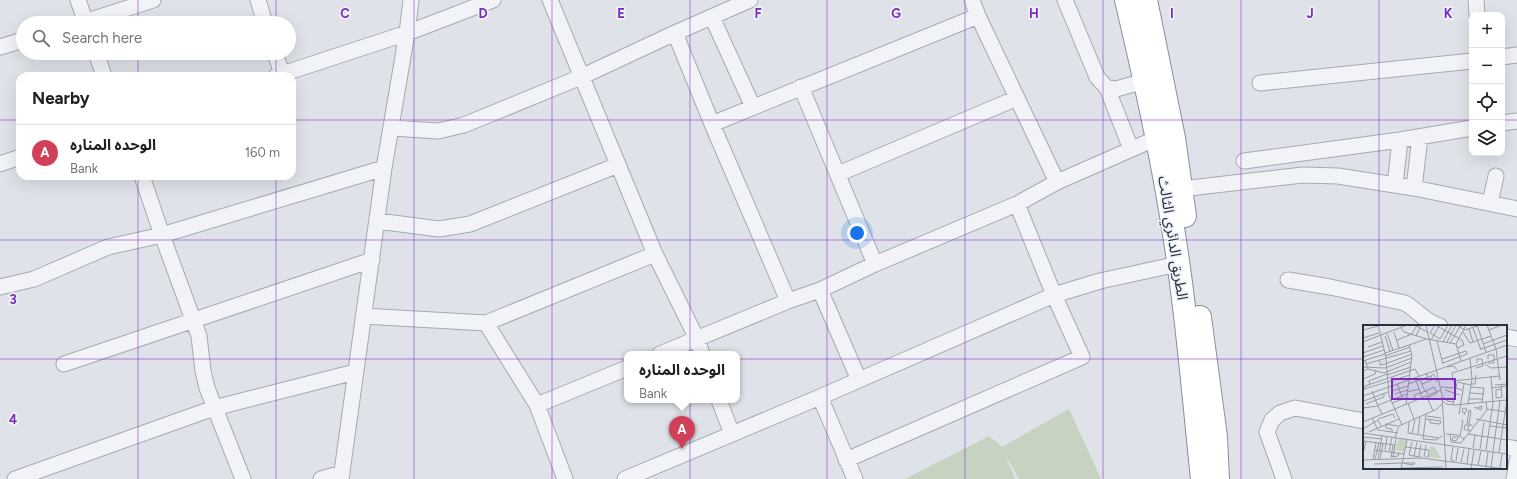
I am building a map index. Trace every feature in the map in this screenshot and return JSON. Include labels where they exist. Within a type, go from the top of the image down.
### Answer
[{"type":"highway","name":"الطريق الدائري الثالث","points":[[1126,0],[1157,138],[1178,264],[1184,306],[1202,479]]},
{"type":"highway","name":"الطريق الدائري الثالث","points":[[1146,0],[1174,138],[1182,189],[1215,429],[1218,479]]},
{"type":"street","points":[[78,0],[82,16]]},
{"type":"street","points":[[105,16],[153,0]]},
{"type":"street","points":[[258,0],[263,16]]},
{"type":"street","points":[[322,479],[342,476],[355,372],[378,221],[384,168],[392,128],[411,0]]},
{"type":"street","points":[[288,72],[407,33],[493,0]]},
{"type":"street","points":[[550,0],[655,254],[697,339],[701,351]]},
{"type":"street","points":[[392,128],[438,131],[464,125],[581,77],[674,33],[750,0]]},
{"type":"street","points":[[972,0],[978,16],[1057,182]]},
{"type":"street","points":[[1065,0],[1097,77],[1107,88],[1131,149]]},
{"type":"street","points":[[1476,0],[1477,12]]},
{"type":"street","points":[[712,124],[978,16]]},
{"type":"street","points":[[712,17],[753,107]]},
{"type":"street","points":[[674,33],[788,301]]},
{"type":"street","points":[[0,47],[16,42]]},
{"type":"street","points":[[1505,57],[1517,55]]},
{"type":"street","points":[[98,60],[103,72]]},
{"type":"street","points":[[276,60],[278,72]]},
{"type":"street","points":[[1260,84],[1469,61]]},
{"type":"street","points":[[1107,88],[1116,88],[1145,81]]},
{"type":"street","points":[[801,87],[876,264]]},
{"type":"street","points":[[838,174],[1017,98]]},
{"type":"street","points":[[1505,123],[1517,121]]},
{"type":"street","points":[[1244,161],[1400,140],[1469,129]]},
{"type":"street","points":[[1414,188],[1420,137]]},
{"type":"street","points":[[667,351],[788,301],[820,290],[876,264],[1017,204],[1057,182],[1157,138]]},
{"type":"street","points":[[1396,185],[1400,140]]},
{"type":"street","points":[[0,164],[16,158]]},
{"type":"street","points":[[378,221],[439,228],[470,224],[618,165]]},
{"type":"street","points":[[0,287],[34,278],[108,247],[162,235],[384,168]]},
{"type":"street","points":[[1182,189],[1303,175],[1338,176],[1414,188],[1517,209]]},
{"type":"street","points":[[1490,203],[1496,176]]},
{"type":"street","points":[[143,180],[199,336],[203,371],[214,408],[243,479]]},
{"type":"street","points":[[846,460],[1082,357],[1054,295],[1017,204]]},
{"type":"street","points":[[363,316],[486,323],[655,254]]},
{"type":"street","points":[[64,364],[372,260]]},
{"type":"street","points":[[625,479],[820,397],[1054,295],[1100,281],[1178,264]]},
{"type":"street","points":[[1288,280],[1330,287],[1405,303],[1415,308],[1429,322],[1437,325]]},
{"type":"street","points":[[820,290],[859,380]]},
{"type":"street","points":[[486,323],[537,405],[566,479]]},
{"type":"street","points":[[1507,337],[1517,339]]},
{"type":"street","points":[[537,405],[624,369]]},
{"type":"street","points":[[15,479],[214,408],[355,372]]},
{"type":"street","points":[[820,397],[855,479]]},
{"type":"street","points":[[721,403],[732,434]]},
{"type":"street","points":[[1284,479],[1267,432],[1272,420],[1280,413],[1295,408],[1363,420]]},
{"type":"street","points":[[1507,447],[1517,449]]},
{"type":"street","points":[[1514,479],[1517,461]]},
{"type":"green space","points":[[1069,409],[1101,479],[1019,479],[1005,454],[1015,479],[905,479],[989,436],[1002,447]]},
{"type":"place","name":"الوحده المناره","points":[[682,449]]}]
